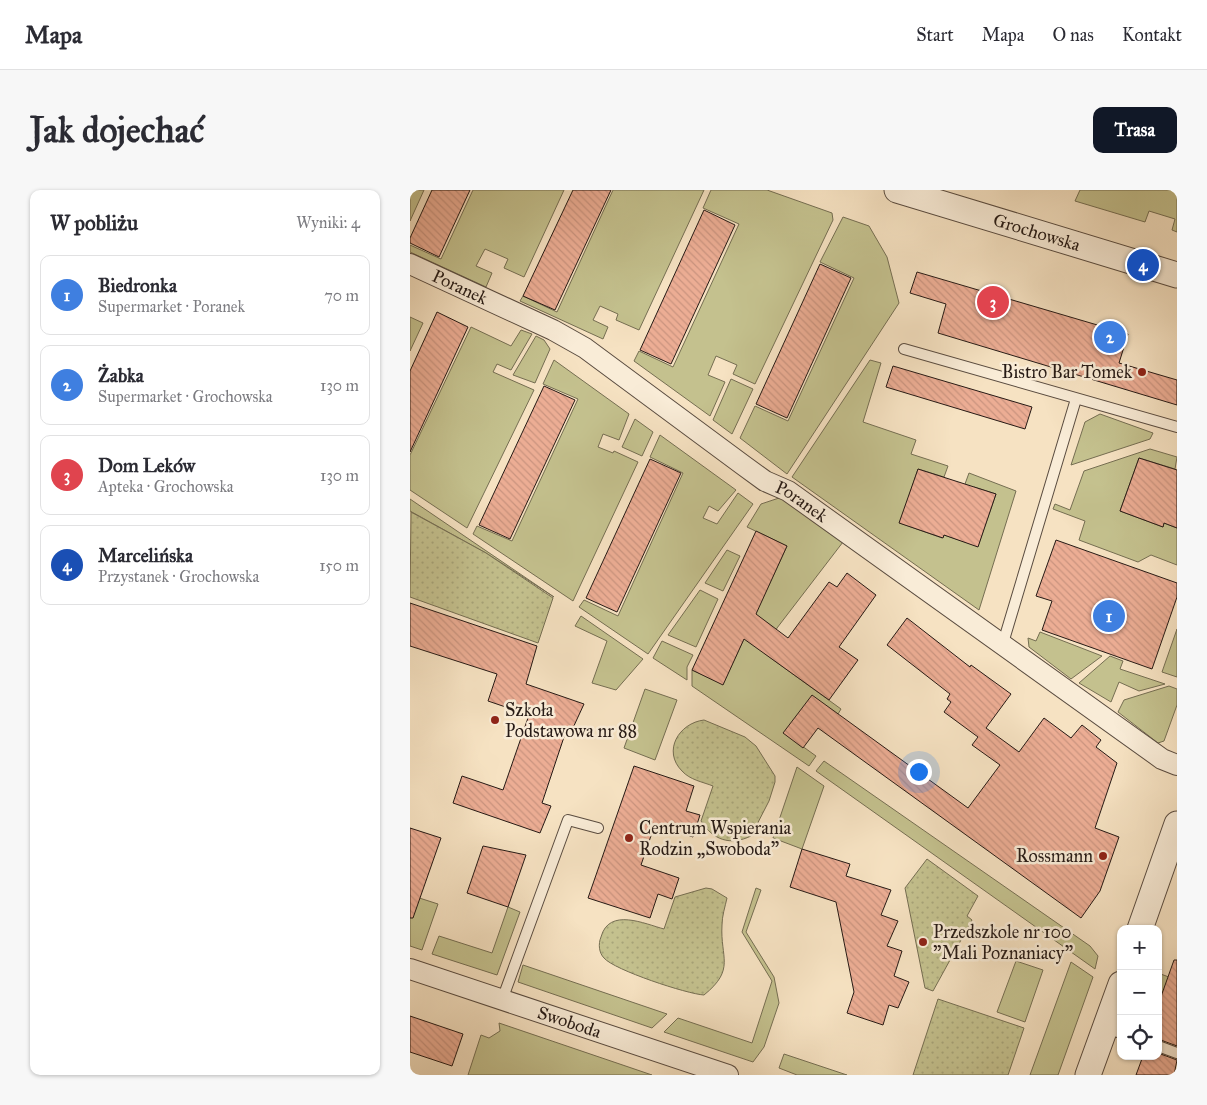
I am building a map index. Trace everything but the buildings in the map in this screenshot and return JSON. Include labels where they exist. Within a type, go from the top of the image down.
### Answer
[{"type":"street","name":"Grochowska","points":[[898,190],[1177,274]]},
{"type":"street","name":"Poranek","points":[[410,264],[553,330],[585,348],[765,481],[788,491],[1003,643],[1162,759],[1177,765]]},
{"type":"street","points":[[1141,925],[1177,824]]},
{"type":"street","name":"Swoboda","points":[[410,970],[728,1075]]},
{"type":"street","points":[[1088,1075],[1113,1030],[1117,1007]]},
{"type":"lane","points":[[904,348],[1177,427]]},
{"type":"lane","points":[[1003,643],[1076,399]]},
{"type":"lane","points":[[502,1000],[568,820],[598,828]]},
{"type":"lane","points":[[1162,1047],[1177,1053]]},
{"type":"shaded area","points":[[410,190],[424,190],[410,221]]},
{"type":"shaded area","points":[[473,190],[564,190],[524,277],[504,268],[508,259],[485,249],[476,266],[492,273],[486,287],[410,252],[410,245],[441,259]]},
{"type":"shaded area","points":[[613,190],[704,190],[639,330],[616,320],[618,314],[600,306],[593,320],[608,327],[603,339],[520,301],[523,296],[557,312]]},
{"type":"shaded area","points":[[711,190],[767,190],[832,213],[833,220],[755,384],[733,374],[737,365],[716,356],[708,375],[725,382],[710,416],[634,361],[639,351],[673,367],[739,224],[703,208]]},
{"type":"shaded area","points":[[1080,190],[1177,190],[1177,232],[1172,230],[1175,219],[1149,211],[1145,222],[1075,201]]},
{"type":"shaded area","points":[[843,217],[869,226],[887,257],[899,303],[787,474],[740,438],[755,406],[788,421],[854,278],[820,262]]},
{"type":"shaded area","points":[[410,317],[423,323],[410,351]]},
{"type":"shaded area","points":[[471,327],[511,346],[521,330],[532,334],[511,370],[497,364],[493,372],[534,390],[467,528],[410,490],[410,455]]},
{"type":"shaded area","points":[[536,336],[544,340],[550,349],[535,383],[513,375]]},
{"type":"shaded area","points":[[554,360],[629,414],[619,440],[603,434],[598,447],[613,453],[614,451],[638,462],[573,601],[473,534],[477,526],[512,541],[578,399],[543,384]]},
{"type":"shaded area","points":[[870,360],[881,363],[863,422],[916,440],[911,454],[948,466],[944,477],[918,469],[900,523],[942,538],[944,535],[978,546],[996,494],[974,487],[972,490],[965,484],[969,473],[1016,491],[979,610],[792,477]]},
{"type":"shaded area","points":[[731,379],[753,389],[732,434],[713,420]]},
{"type":"shaded area","points":[[1100,414],[1153,433],[1150,439],[1071,465],[1085,422]]},
{"type":"shaded area","points":[[635,419],[653,432],[642,456],[622,447]]},
{"type":"shaded area","points":[[660,435],[736,490],[718,511],[709,506],[703,518],[717,524],[738,493],[753,504],[648,654],[579,607],[584,600],[618,616],[683,473],[650,457]]},
{"type":"shaded area","points":[[1150,449],[1177,457],[1175,469],[1139,458],[1120,511],[1163,527],[1164,523],[1177,528],[1177,565],[1151,555],[1138,562],[1079,540],[1085,521],[1053,509],[1055,504],[1070,510],[1084,471]]},
{"type":"shaded area","points":[[782,497],[843,542],[777,628],[764,653],[841,709],[838,714],[784,733],[816,756],[809,766],[692,686],[692,670],[723,684],[787,546],[747,527],[761,504]]},
{"type":"shaded area","points":[[410,499],[554,597],[486,553],[410,511]]},
{"type":"shaded area","points":[[411,512],[486,553],[553,598],[538,643],[410,597]]},
{"type":"shaded area","points":[[727,550],[740,556],[723,591],[705,583]]},
{"type":"shaded area","points":[[700,590],[718,599],[696,647],[668,635]]},
{"type":"shaded area","points":[[581,616],[643,659],[616,690],[592,683],[607,641],[575,626]]},
{"type":"shaded area","points":[[1177,629],[1177,677],[1162,672]]},
{"type":"shaded area","points":[[1040,632],[1102,656],[1071,679],[1029,647],[1028,638],[1036,641]]},
{"type":"shaded area","points":[[662,641],[693,655],[687,667],[687,680],[653,658]]},
{"type":"shaded area","points":[[1110,656],[1123,661],[1120,669],[1165,684],[1139,691],[1119,682],[1111,702],[1079,683]]},
{"type":"shaded area","points":[[1169,686],[1177,689],[1177,705],[1164,741],[1158,743],[1118,712],[1124,700]]},
{"type":"shaded area","points":[[645,689],[677,700],[655,760],[624,748]]},
{"type":"shaded area","points":[[704,720],[745,737],[756,746],[775,776],[769,801],[751,836],[743,839],[729,841],[717,837],[706,828],[701,821],[713,786],[689,777],[676,763],[673,755],[676,739],[681,732],[687,726]]},
{"type":"shaded area","points":[[824,761],[1090,946],[1098,956],[1095,969],[816,771]]},
{"type":"shaded area","points":[[797,767],[824,786],[802,849],[773,838]]},
{"type":"shaded area","points":[[927,859],[978,896],[967,916],[972,920],[933,991],[925,988],[905,888]]},
{"type":"shaded area","points":[[706,888],[712,889],[727,898],[722,922],[723,970],[714,986],[704,995],[695,994],[636,975],[610,963],[602,956],[600,940],[605,928],[612,922],[619,920],[638,921],[664,929],[675,897]]},
{"type":"shaded area","points":[[756,888],[761,890],[746,932],[774,977],[779,1003],[764,1047],[753,1062],[664,1032],[678,1018],[752,1043],[772,981],[742,932]]},
{"type":"shaded area","points":[[410,895],[438,904],[422,950],[410,946]]},
{"type":"shaded area","points":[[508,907],[520,912],[497,975],[432,954],[439,936],[492,953]]},
{"type":"shaded area","points":[[1016,961],[1043,970],[1025,1022],[997,1012]]},
{"type":"shaded area","points":[[1071,962],[1093,977],[1058,1075],[1030,1075]]},
{"type":"shaded area","points":[[523,965],[667,1014],[652,1028],[518,982]]},
{"type":"shaded area","points":[[1162,974],[1177,980],[1177,997],[1162,991]]},
{"type":"shaded area","points":[[938,999],[1024,1028],[1008,1075],[913,1075]]},
{"type":"shaded area","points":[[499,1023],[652,1075],[468,1075],[481,1035],[489,1038],[500,1031]]},
{"type":"shaded area","points":[[784,1054],[847,1075],[797,1075],[779,1068]]},
{"type":"place","name":"Marcelińska","points":[[1143,265]]},
{"type":"place","name":"Dom Leków","points":[[993,302]]},
{"type":"place","name":"Żabka","points":[[1110,337]]},
{"type":"place","name":"Bistro Bar Tomek","points":[[1142,372]]},
{"type":"place","name":"Biedronka","points":[[1109,616]]},
{"type":"place","name":"Szkoła Podstawowa nr 88","points":[[495,720]]},
{"type":"place","name":"Centrum Wspierania Rodzin „Swoboda”","points":[[629,838]]},
{"type":"place","name":"Rossmann","points":[[1103,856]]},
{"type":"place","name":"Przedszkole nr 100 \"Mali Poznaniacy\"","points":[[923,942]]}]
